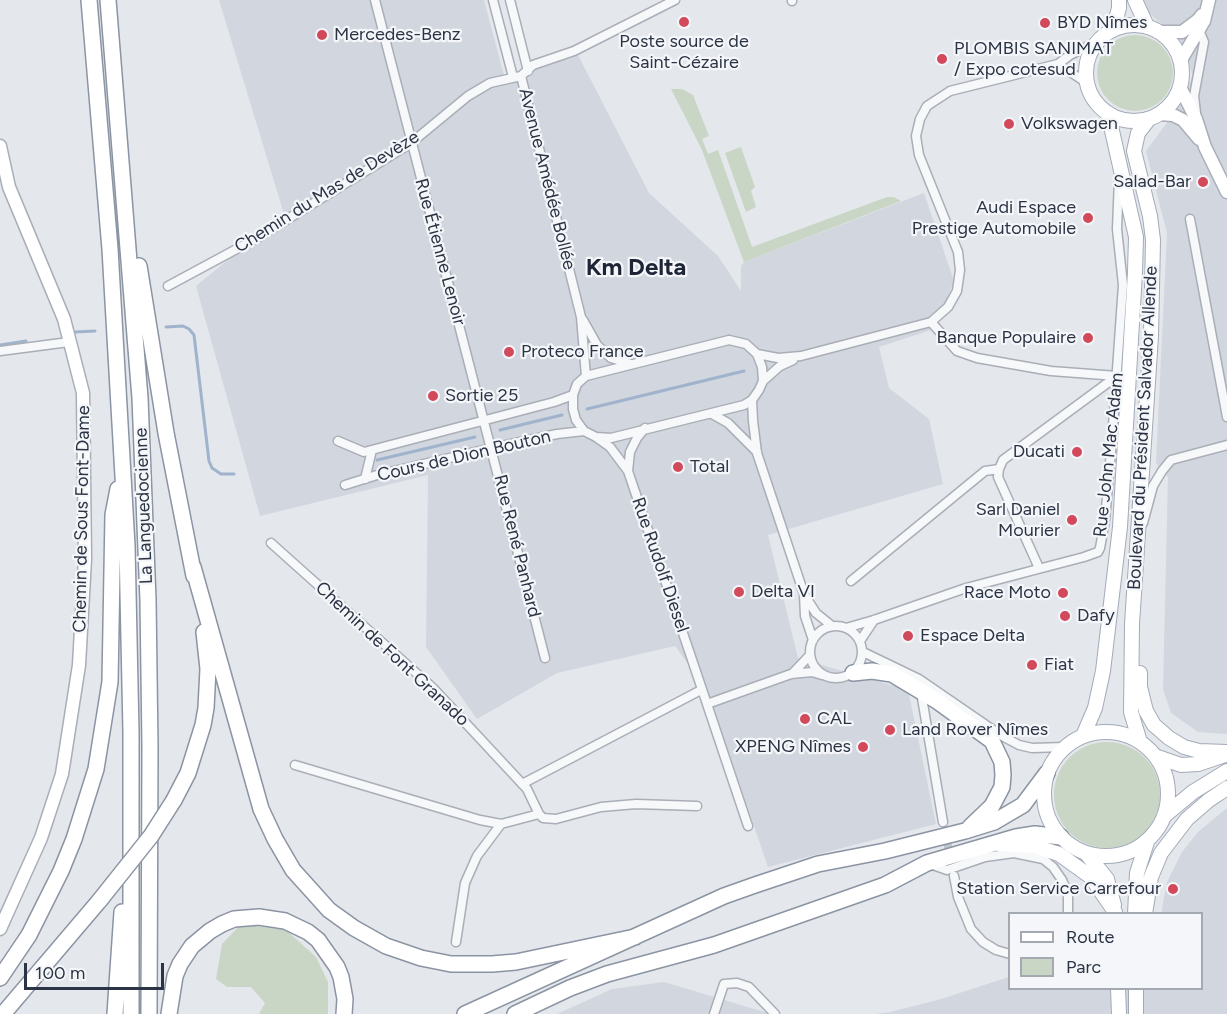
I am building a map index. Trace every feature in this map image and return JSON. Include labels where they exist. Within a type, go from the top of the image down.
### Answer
[{"type":"highway","name":"La Languedocienne","points":[[89,0],[108,228],[123,463],[129,618],[132,815],[131,1014]]},
{"type":"highway","name":"La Languedocienne","points":[[108,0],[140,398],[148,600],[149,1014]]},
{"type":"highway","points":[[3,1014],[151,836],[174,800],[194,757],[203,725],[207,697],[206,647],[193,567],[166,433],[122,173]]},
{"type":"highway","points":[[0,978],[28,935],[61,871],[96,769],[110,682],[113,515],[123,463]]},
{"type":"highway","points":[[193,567],[261,809],[288,863],[329,910],[354,928],[386,946],[421,958],[451,964],[516,962],[635,937]]},
{"type":"highway","points":[[853,673],[872,670],[892,674],[920,685],[992,741],[1000,754],[1004,775],[999,795],[987,812],[965,831]]},
{"type":"highway","points":[[465,1014],[724,896],[818,864],[885,851],[994,822],[1010,814],[1031,797],[1047,773]]},
{"type":"highway","points":[[115,1014],[132,815]]},
{"type":"highway","points":[[515,1014],[570,988],[607,974],[714,945],[885,885],[927,863],[1016,837],[1035,834],[1061,837]]},
{"type":"highway","points":[[169,1014],[175,976],[192,946],[222,924],[234,919],[259,917],[285,921],[318,939],[341,977],[345,999],[344,1014]]},
{"type":"main road","points":[[1113,30],[1119,0]]},
{"type":"main road","points":[[1135,0],[1153,29],[1171,42],[1181,60],[1180,87],[1172,103],[1154,116],[1128,120],[1108,113],[1097,104],[1087,83],[1086,70],[1089,56],[1097,42],[1113,30],[1127,25],[1153,29]]},
{"type":"main road","name":"Boulevard du Président Salvador Allende","points":[[1083,736],[1095,708],[1103,671],[1120,527],[1136,237],[1108,113]]},
{"type":"main road","name":"Boulevard du Président Salvador Allende","points":[[1140,742],[1131,712],[1132,624],[1151,336],[1153,240],[1150,216],[1134,151],[1138,134],[1154,116]]},
{"type":"main road","points":[[1132,624],[1139,647],[1140,687],[1146,711],[1154,725],[1184,747],[1199,751],[1227,753]]},
{"type":"main road","points":[[1102,732],[1124,734],[1140,742],[1155,756],[1166,776],[1168,794],[1164,816],[1159,827],[1147,842],[1131,852],[1116,856],[1101,857],[1086,853],[1069,844],[1055,831],[1048,818],[1044,802],[1047,773],[1053,761],[1065,747],[1083,736],[1102,732]]},
{"type":"main road","points":[[1155,756],[1181,765],[1198,764],[1227,753]]},
{"type":"main road","points":[[1164,816],[1193,792],[1227,771]]},
{"type":"main road","points":[[1145,912],[1151,877],[1161,853],[1187,819],[1227,788]]},
{"type":"main road","points":[[1135,912],[1137,873],[1147,842]]},
{"type":"main road","points":[[997,844],[1034,846],[1059,854],[1091,877],[1114,912]]},
{"type":"main road","points":[[1086,853],[1107,879],[1115,912]]},
{"type":"main road","points":[[1119,990],[1119,1014]]},
{"type":"main road","points":[[1136,990],[1136,1014]]},
{"type":"main road","points":[[1143,990],[1143,1014]]},
{"type":"street","name":"Rue Étienne Lenoir","points":[[375,0],[487,435]]},
{"type":"street","name":"Avenue Amédée Bollée","points":[[493,0],[521,75]]},
{"type":"street","name":"Avenue Amédée Bollée","points":[[510,0],[521,75],[582,317],[586,376]]},
{"type":"street","name":"Chemin du Mas de Devèze","points":[[168,286],[257,238],[411,143],[468,96],[490,83],[521,75],[533,65],[574,51],[675,0]]},
{"type":"street","points":[[1153,29],[1182,32],[1198,20],[1209,2]]},
{"type":"street","points":[[1181,60],[1204,21],[1209,2]]},
{"type":"street","points":[[1196,119],[1194,96],[1204,42],[1199,30]]},
{"type":"street","points":[[757,354],[778,358],[801,356],[931,322],[948,307],[957,291],[960,270],[958,252],[919,154],[916,136],[920,119],[927,106],[950,91],[1058,64],[1070,55],[1097,42]]},
{"type":"street","points":[[1058,64],[1087,83]]},
{"type":"street","points":[[1180,87],[1227,192]]},
{"type":"street","points":[[1154,116],[1173,115],[1183,120],[1205,147]]},
{"type":"street","name":"Chemin de Sous Font-Dame","points":[[0,146],[9,187],[64,319],[83,393],[85,559],[79,665],[62,774],[41,838],[0,929]]},
{"type":"street","name":"Rue John Mac Adam","points":[[846,628],[966,588],[1098,552],[1105,520],[1118,376],[1123,285],[1117,229],[1119,161]]},
{"type":"street","points":[[1190,219],[1227,417]]},
{"type":"street","name":"Avenue Amédée Bollée","points":[[582,317],[597,345],[611,358],[631,364]]},
{"type":"street","points":[[931,322],[957,351],[977,358],[1052,371],[1118,376]]},
{"type":"street","points":[[584,431],[576,420],[573,395],[577,384],[586,376],[729,340],[746,344],[757,354],[762,367],[763,381]]},
{"type":"street","points":[[0,351],[69,342]]},
{"type":"street","points":[[596,437],[611,438],[744,405],[752,400],[763,381],[780,366],[801,356]]},
{"type":"street","points":[[1039,568],[998,477],[999,469],[1004,460],[1118,376]]},
{"type":"street","name":"Cours de Dion Bouton","points":[[338,441],[364,452],[573,395]]},
{"type":"street","points":[[707,704],[791,674],[812,672],[838,679],[853,673],[862,660],[863,651],[860,641],[852,631],[832,626],[816,613],[804,594],[757,453],[752,400]]},
{"type":"street","points":[[712,414],[728,423],[757,453]]},
{"type":"street","points":[[628,471],[630,452],[645,428]]},
{"type":"street","name":"Cours de Dion Bouton","points":[[345,485],[492,447],[584,431]]},
{"type":"street","name":"Rue Rudolf Diesel","points":[[584,431],[610,447],[628,471],[748,826]]},
{"type":"street","name":"Rue René Panhard","points":[[487,435],[492,447],[545,658]]},
{"type":"street","points":[[1139,536],[1153,486],[1171,460],[1227,445]]},
{"type":"street","points":[[365,479],[372,450]]},
{"type":"street","points":[[851,581],[985,471],[999,469]]},
{"type":"street","name":"Chemin de Font Granado","points":[[271,543],[433,688],[522,784],[539,814]]},
{"type":"street","points":[[791,674],[810,655],[813,640],[805,616],[804,594]]},
{"type":"street","points":[[860,641],[874,620]]},
{"type":"street","points":[[813,640],[832,626]]},
{"type":"street","points":[[863,651],[1019,745],[1032,748],[1065,747]]},
{"type":"street","points":[[810,655],[816,669],[822,675]]},
{"type":"street","points":[[920,685],[944,822]]},
{"type":"street","points":[[522,784],[701,690]]},
{"type":"street","points":[[295,765],[480,820],[501,824],[539,814],[548,820],[556,819],[601,807],[636,804],[697,806]]},
{"type":"street","points":[[456,942],[465,884],[477,856],[501,824]]},
{"type":"street","points":[[927,863],[947,870],[985,857],[1014,852],[1043,859],[1053,867],[1062,880],[1068,894],[1068,912]]},
{"type":"street","points":[[954,876],[958,897],[971,930],[982,942],[1008,953]]},
{"type":"street","points":[[714,1014],[724,984],[737,983],[749,987],[775,1014]]},
{"type":"shaded area","points":[[219,0],[484,0],[505,79],[578,55],[649,193],[718,256],[741,291],[741,266],[744,262],[924,193],[954,281],[934,329],[879,347],[889,388],[929,419],[943,484],[768,535],[798,658],[908,690],[936,824],[768,867],[708,691],[675,646],[557,673],[477,719],[426,647],[428,475],[260,516],[196,286],[284,214]]},
{"type":"shaded area","points":[[1143,0],[1227,0],[1227,733],[1225,734],[1198,732],[1171,713],[1163,689],[1168,477],[1156,463],[1167,233],[1146,151],[1177,109],[1193,76],[1180,40],[1149,13]]},
{"type":"shaded area","points":[[1227,808],[1227,1014],[875,1014],[938,1000],[1008,977],[1008,990],[1203,990],[1203,912],[1162,912],[1167,882],[1182,852],[1198,832]]},
{"type":"shaded area","points":[[664,982],[771,1014],[557,1014],[612,989]]},
{"type":"green space","points":[[1128,35],[1142,35],[1156,41],[1167,52],[1173,66],[1170,88],[1162,100],[1142,111],[1128,111],[1114,105],[1103,94],[1097,80],[1097,66],[1103,52],[1114,41]]},
{"type":"green space","points":[[671,89],[682,89],[693,95],[709,136],[702,139],[708,154],[718,150],[752,247],[887,197],[894,197],[901,201],[744,262],[702,150]]},
{"type":"green space","points":[[741,147],[755,187],[751,191],[756,207],[746,212],[725,153]]},
{"type":"green space","points":[[1107,742],[1127,746],[1144,758],[1156,775],[1160,795],[1156,815],[1144,832],[1127,844],[1107,848],[1087,844],[1070,832],[1058,815],[1054,795],[1058,775],[1070,758],[1087,746]]},
{"type":"green space","points":[[241,924],[286,930],[316,957],[328,982],[328,1014],[259,1014],[265,1003],[251,987],[227,987],[216,979],[222,944]]},
{"type":"waterway","points":[[166,327],[183,326],[194,335],[209,461],[212,468],[221,474],[234,474]]},
{"type":"waterway","points":[[75,332],[95,331]]},
{"type":"waterway","points":[[0,345],[26,341]]},
{"type":"waterway","points":[[587,409],[744,371]]},
{"type":"waterway","points":[[500,430],[562,415]]},
{"type":"waterway","points":[[377,460],[475,437]]},
{"type":"tunnel","points":[[945,832],[954,875]]},
{"type":"place","name":"Poste source de Saint-Cézaire","points":[[684,22]]},
{"type":"place","name":"BYD Nîmes","points":[[1045,23]]},
{"type":"place","name":"Mercedes-Benz","points":[[322,35]]},
{"type":"place","name":"PLOMBIS SANIMAT / Expo cotesud","points":[[942,59]]},
{"type":"place","name":"Volkswagen","points":[[1009,124]]},
{"type":"place","name":"Salad-Bar","points":[[1203,182]]},
{"type":"place","name":"Audi Espace Prestige Automobile","points":[[1088,218]]},
{"type":"place","name":"Banque Populaire","points":[[1088,338]]},
{"type":"place","name":"Proteco France","points":[[509,352]]},
{"type":"place","name":"Sortie 25","points":[[433,396]]},
{"type":"place","name":"Ducati","points":[[1077,452]]},
{"type":"place","name":"Total","points":[[678,467]]},
{"type":"place","name":"Sarl Daniel Mourier","points":[[1072,520]]},
{"type":"place","name":"Delta VI","points":[[739,592]]},
{"type":"place","name":"Race Moto","points":[[1063,593]]},
{"type":"place","name":"Dafy","points":[[1065,616]]},
{"type":"place","name":"Espace Delta","points":[[908,636]]},
{"type":"place","name":"Fiat","points":[[1032,665]]},
{"type":"place","name":"CAL","points":[[805,719]]},
{"type":"place","name":"Land Rover Nîmes","points":[[890,730]]},
{"type":"place","name":"XPENG Nîmes","points":[[863,747]]},
{"type":"place","name":"Station Service Carrefour","points":[[1173,889]]},
{"type":"district","name":"Km Delta","points":[[636,268]]}]
